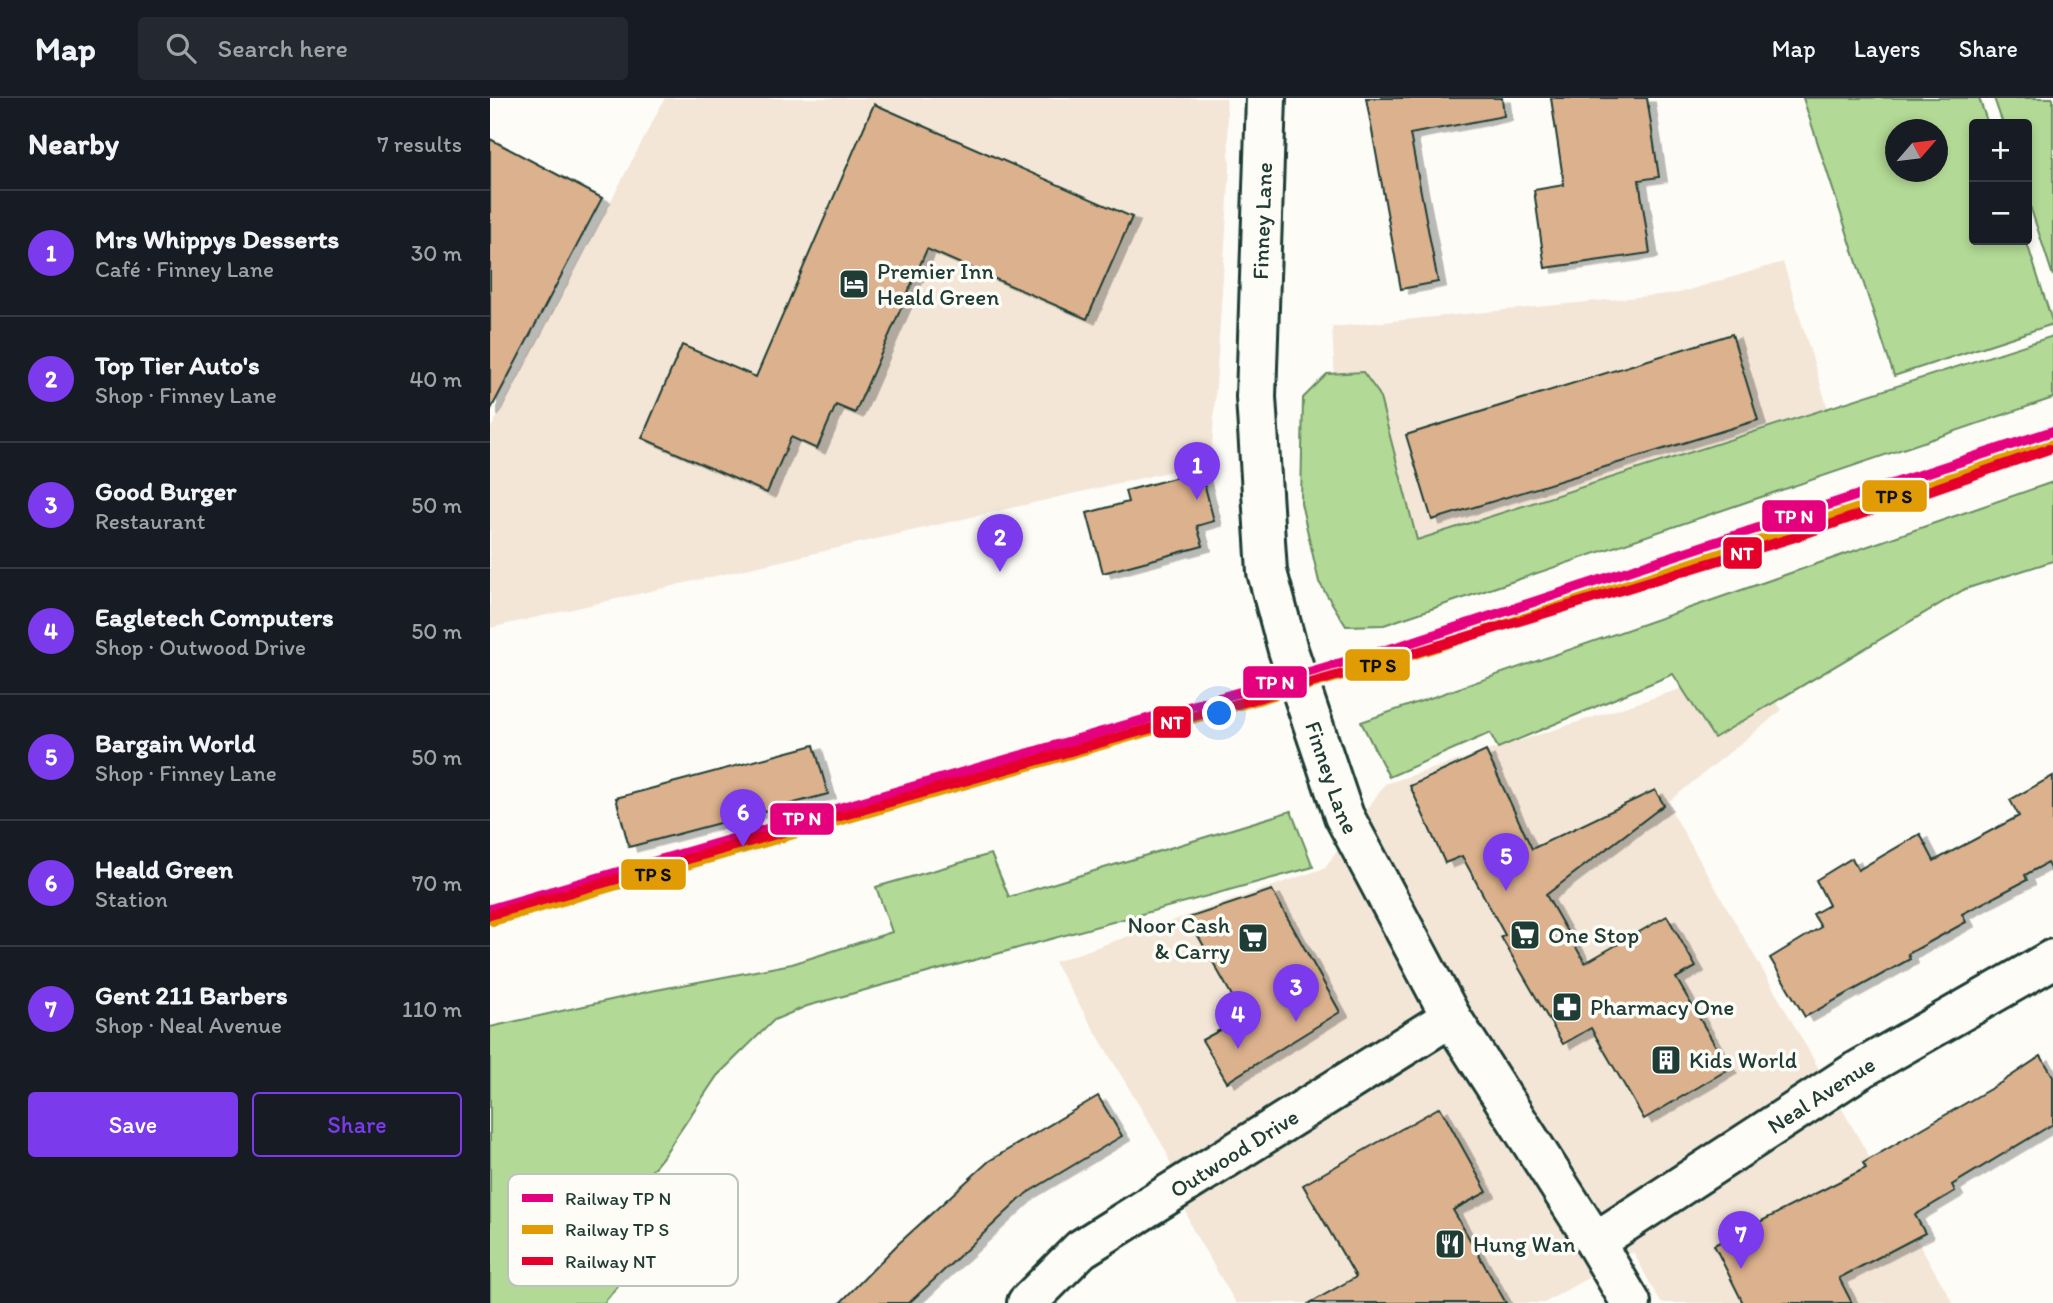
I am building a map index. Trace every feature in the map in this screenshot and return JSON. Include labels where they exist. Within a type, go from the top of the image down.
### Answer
[{"type":"street","name":"Finney Lane","points":[[1266,98],[1256,397],[1268,572],[1288,650],[1344,816],[1451,1017],[1631,1303]]},
{"type":"street","name":"Neal Avenue","points":[[1595,1242],[1857,1071],[2053,959]]},
{"type":"street","name":"Outwood Drive","points":[[1027,1303],[1081,1249],[1451,1017]]},
{"type":"shaded area","points":[[665,98],[1226,98],[1230,168],[1211,462],[490,628],[490,430]]},
{"type":"shaded area","points":[[1783,262],[1828,409],[1417,540],[1340,471],[1332,327],[1679,293]]},
{"type":"shaded area","points":[[1752,666],[1782,710],[1667,803],[1953,1303],[1661,1303],[1633,1252],[1544,1303],[1236,1303],[1192,1229],[1166,1151],[1054,962],[1325,868],[1385,784]]},
{"type":"green space","points":[[1803,98],[1979,98],[1986,119],[1969,119],[1969,245],[2028,245],[2053,324],[1894,376]]},
{"type":"green space","points":[[1994,98],[2053,98],[2053,276],[2032,212],[2032,119],[2001,119]]},
{"type":"green space","points":[[2053,336],[2053,398],[1384,625],[1346,626],[1319,582],[1301,503],[1303,398],[1327,374],[1363,372],[1379,394],[1417,540]]},
{"type":"green space","points":[[2053,482],[2053,561],[1965,589],[1714,738],[1673,674],[1498,748],[1490,733],[1389,777],[1361,722]]},
{"type":"green space","points":[[1291,811],[1313,867],[807,1006],[774,1020],[717,1076],[649,1174],[508,1174],[508,1286],[618,1286],[604,1303],[490,1303],[490,1027],[651,991],[792,964],[892,932],[876,887],[991,854],[1009,897]]},
{"type":"building","points":[[1366,98],[1502,98],[1504,116],[1410,134],[1438,282],[1401,289]]},
{"type":"building","points":[[1551,98],[1647,98],[1659,177],[1639,180],[1650,253],[1545,268],[1534,190],[1564,185]]},
{"type":"building","name":"Premier Inn Heald Green","points":[[874,104],[1132,217],[1087,319],[927,249],[855,413],[836,405],[817,449],[791,437],[767,493],[642,438],[682,345],[756,377]]},
{"type":"building","points":[[490,139],[602,198],[490,411]]},
{"type":"building","points":[[1732,334],[1758,420],[1432,520],[1406,435]]},
{"type":"building","points":[[1201,471],[1214,521],[1197,526],[1203,546],[1103,573],[1087,513],[1128,502],[1125,491]]},
{"type":"building","points":[[814,745],[828,794],[629,847],[616,798]]},
{"type":"building","points":[[1486,751],[1532,849],[1655,790],[1664,805],[1546,895],[1585,963],[1667,916],[1696,967],[1676,978],[1729,1069],[1644,1119],[1591,1028],[1563,1044],[1501,937],[1505,935],[1462,856],[1445,863],[1410,786]]},
{"type":"building","points":[[2053,776],[2053,874],[2047,863],[2025,875],[2027,880],[1962,914],[1966,922],[1908,954],[1910,959],[1805,1017],[1770,958],[1821,927],[1813,914],[1829,905],[1816,880],[1852,858],[1858,870],[1920,834],[1934,861],[2019,816],[2010,800]]},
{"type":"building","points":[[1272,890],[1340,1012],[1227,1082],[1202,1040],[1244,1017],[1188,918]]},
{"type":"building","points":[[2041,1056],[2053,1076],[2053,1124],[1952,1185],[1955,1191],[1915,1215],[1925,1233],[1839,1278],[1852,1303],[1743,1303],[1714,1245],[1866,1168],[1863,1163],[2002,1082]]},
{"type":"building","points":[[1098,1096],[1122,1136],[1027,1193],[909,1303],[840,1303],[897,1245],[989,1161]]},
{"type":"building","points":[[1440,1107],[1487,1192],[1453,1210],[1506,1303],[1310,1303],[1356,1277],[1303,1185]]},
{"type":"transit line","points":[[490,909],[1403,645],[2053,431]]},
{"type":"transit line","points":[[493,921],[1406,657],[2053,444]]},
{"type":"rail line","name":"NT","points":[[490,915],[1371,666],[1792,538],[2049,449]]},
{"type":"place","name":"Premier Inn Heald Green","points":[[854,284]]},
{"type":"place","name":"Mrs Whippys Desserts","points":[[1197,500]]},
{"type":"place","name":"Top Tier Auto's","points":[[1000,572]]},
{"type":"place","name":"Heald Green","points":[[743,847]]},
{"type":"place","name":"Bargain World","points":[[1506,891]]},
{"type":"place","name":"One Stop","points":[[1525,935]]},
{"type":"place","name":"Noor Cash & Carry","points":[[1253,938]]},
{"type":"place","name":"Pharmacy One","points":[[1567,1007]]},
{"type":"place","name":"Good Burger","points":[[1296,1022]]},
{"type":"place","name":"Eagletech Computers","points":[[1238,1049]]},
{"type":"place","name":"Kids World","points":[[1666,1060]]},
{"type":"place","name":"Hung Wan","points":[[1450,1244]]},
{"type":"place","name":"Gent 211 Barbers","points":[[1741,1269]]}]
